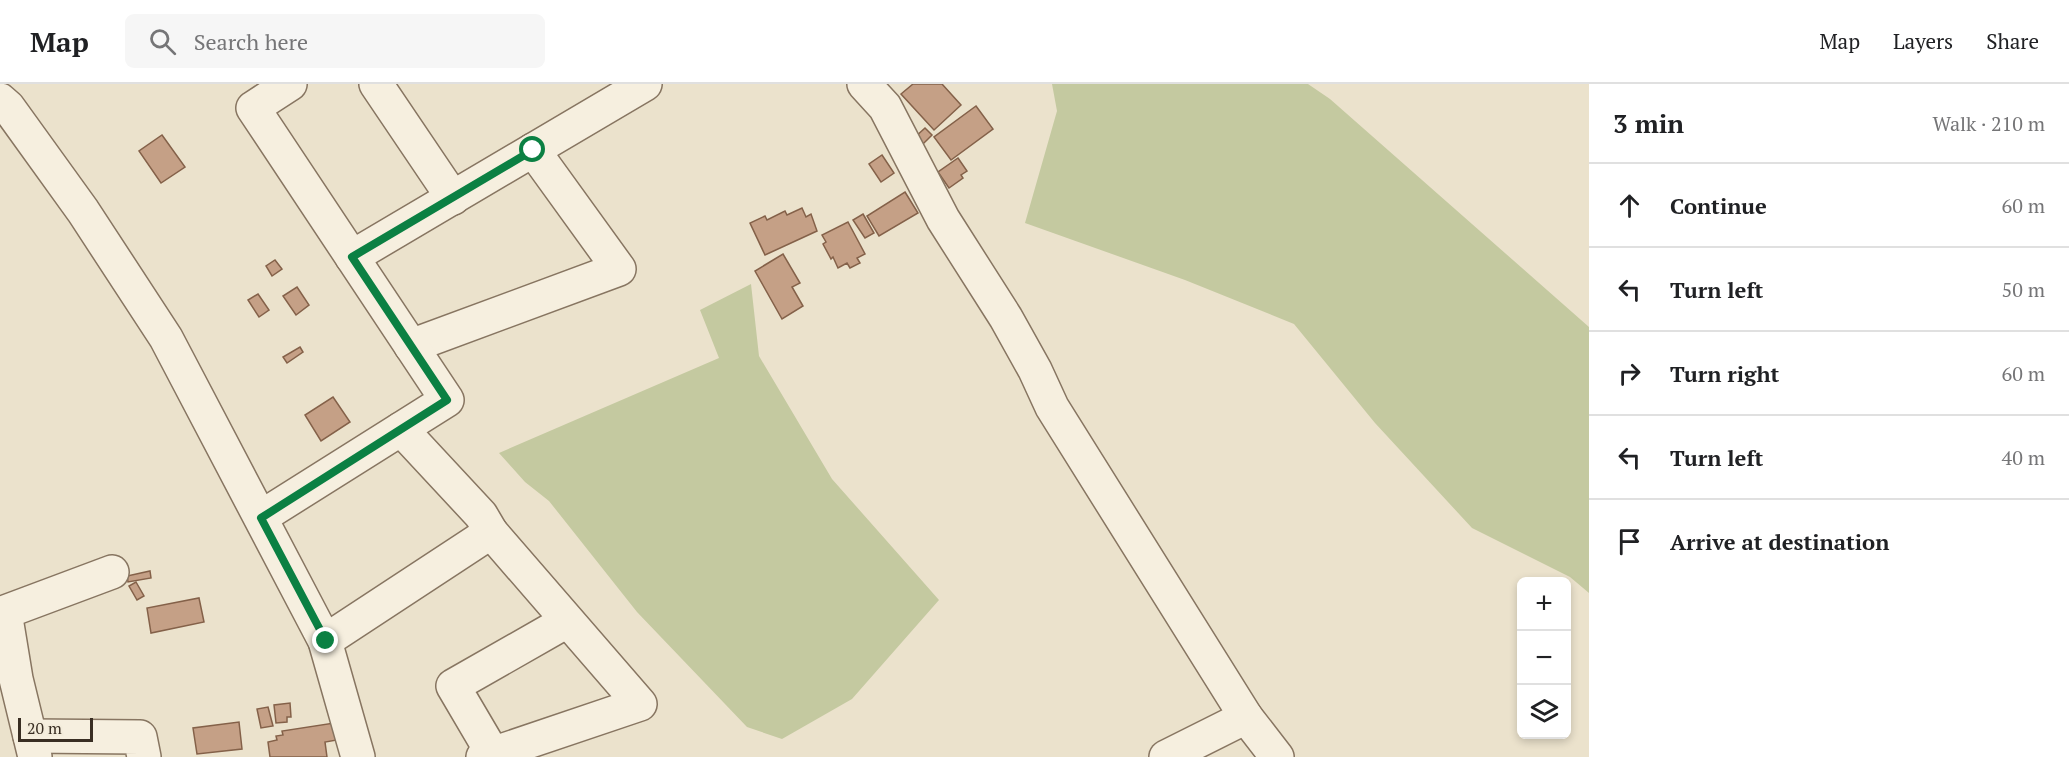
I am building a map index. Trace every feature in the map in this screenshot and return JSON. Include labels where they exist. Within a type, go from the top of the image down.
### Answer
[{"type":"street","points":[[261,518],[447,400],[254,108],[290,84]]},
{"type":"street","points":[[376,84],[453,198]]},
{"type":"street","points":[[352,257],[645,84]]},
{"type":"street","points":[[864,84],[885,107],[943,219],[1006,318],[1052,406],[1246,717],[1277,757]]},
{"type":"street","points":[[0,100],[83,211],[166,338],[326,641],[358,757]]},
{"type":"street","points":[[411,346],[619,269],[533,150]]},
{"type":"street","points":[[400,429],[481,515],[490,532],[640,704],[488,755],[453,686],[567,621]]},
{"type":"street","points":[[326,641],[490,532]]},
{"type":"street","points":[[112,572],[6,612],[8,681],[33,747],[140,736],[144,757]]},
{"type":"street","points":[[1166,757],[1246,717]]},
{"type":"green space","points":[[1052,84],[1308,84],[1330,99],[1589,327],[1589,593],[1571,577],[1472,528],[1375,423],[1294,324],[1185,280],[1025,223],[1057,111]]},
{"type":"green space","points":[[751,284],[759,356],[832,479],[939,600],[852,699],[782,739],[747,727],[637,612],[549,501],[525,482],[499,453],[719,358],[700,310]]},
{"type":"building","points":[[913,84],[942,84],[961,105],[934,130],[901,94]]},
{"type":"building","points":[[976,106],[993,129],[951,160],[934,137]]},
{"type":"building","points":[[925,128],[932,135],[921,146],[914,138]]},
{"type":"building","points":[[162,135],[185,167],[161,183],[139,151]]},
{"type":"building","points":[[882,155],[894,173],[881,182],[869,164]]},
{"type":"building","points":[[958,158],[967,171],[961,175],[963,178],[949,188],[938,172]]},
{"type":"building","points":[[905,192],[918,213],[879,236],[867,216]]},
{"type":"building","points":[[802,208],[806,217],[811,214],[817,231],[765,255],[750,223],[765,216],[767,220],[785,211],[787,215]]},
{"type":"building","points":[[863,214],[874,233],[865,238],[853,220]]},
{"type":"building","points":[[848,222],[865,254],[857,258],[860,263],[850,268],[847,263],[838,268],[823,244],[826,242],[822,235]]},
{"type":"building","points":[[783,254],[800,283],[792,287],[803,306],[782,319],[755,271]]},
{"type":"building","points":[[275,260],[282,269],[272,276],[266,266]]},
{"type":"building","points":[[297,287],[309,305],[296,315],[283,296]]},
{"type":"building","points":[[258,294],[269,310],[259,317],[248,300]]},
{"type":"building","points":[[300,347],[303,352],[287,363],[283,357]]},
{"type":"building","points":[[333,397],[350,422],[321,441],[305,415]]},
{"type":"building","points":[[150,571],[151,578],[128,582],[127,576]]},
{"type":"building","points":[[136,582],[144,596],[137,600],[129,586]]},
{"type":"building","points":[[199,598],[204,622],[151,633],[147,608]]},
{"type":"building","points":[[290,703],[291,717],[287,717],[287,722],[276,723],[274,705]]},
{"type":"building","points":[[268,707],[273,726],[261,728],[257,709]]},
{"type":"building","points":[[239,722],[242,749],[197,754],[193,728]]},
{"type":"building","points":[[334,723],[337,740],[325,742],[327,757],[270,757],[268,742],[277,740],[276,736],[283,735],[282,731]]},
{"type":"route","points":[[326,641],[261,518],[447,400],[352,257],[533,150]]}]
